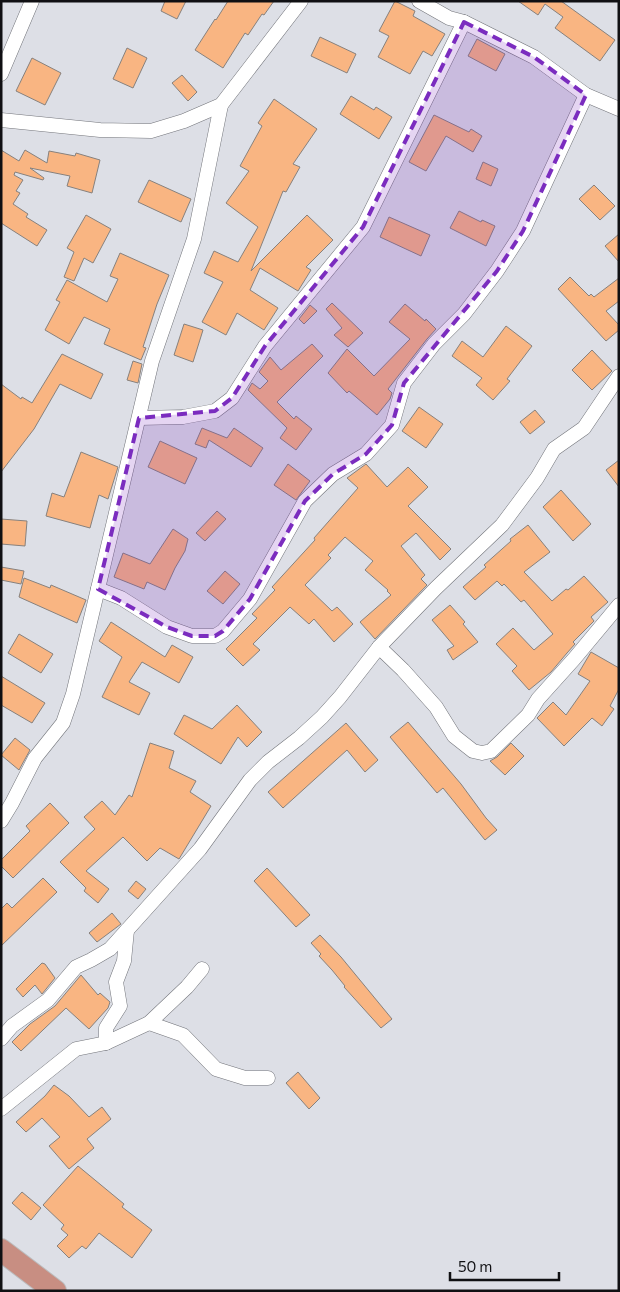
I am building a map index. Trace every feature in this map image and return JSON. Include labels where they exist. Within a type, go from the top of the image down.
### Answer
[{"type":"highway","points":[[1,1250],[55,1291]]},
{"type":"street","points":[[1,74],[32,1]]},
{"type":"street","points":[[1,821],[35,758],[63,723],[73,694],[152,361],[194,239],[221,105],[301,1]]},
{"type":"street","points":[[419,1],[449,18],[464,22],[534,57],[586,95],[619,109]]},
{"type":"street","points":[[139,418],[182,416],[215,411],[232,398],[265,346],[363,227],[464,22]]},
{"type":"street","points":[[98,588],[121,598],[167,627],[184,633],[203,637],[215,636],[223,631],[250,599],[305,501],[333,474],[366,454],[392,425],[404,383],[434,344],[464,314],[497,271],[523,230],[586,95]]},
{"type":"street","points":[[1,120],[100,130],[151,131],[184,121],[221,105]]},
{"type":"street","points":[[1,1039],[12,1026],[48,1000],[76,967],[110,949],[200,849],[250,780],[268,762],[322,717],[379,648],[436,588],[502,524],[537,478],[554,449],[584,428],[619,376]]},
{"type":"street","points":[[379,648],[403,670],[436,707],[454,736],[473,751],[482,753],[491,751],[528,716],[538,700],[619,605]]},
{"type":"street","points":[[106,1043],[106,1028],[120,1006],[116,982],[124,961],[127,930]]},
{"type":"street","points":[[1,1109],[76,1049],[106,1043],[149,1023],[187,987],[202,969]]},
{"type":"street","points":[[149,1023],[182,1035],[216,1069],[245,1078],[268,1078]]},
{"type":"highlighted area","points":[[464,22],[534,57],[586,95],[523,231],[497,271],[404,383],[392,425],[366,454],[333,474],[305,501],[250,599],[223,631],[215,636],[192,636],[167,627],[98,589],[139,418],[215,411],[232,398],[265,346],[363,227]]},
{"type":"building","points":[[165,1],[186,1],[177,19],[161,11]]},
{"type":"building","points":[[228,1],[274,1],[264,15],[262,14],[248,35],[245,33],[223,68],[195,50]]},
{"type":"building","points":[[395,1],[415,11],[413,16],[445,34],[432,56],[423,51],[410,74],[378,57],[389,36],[379,31]]},
{"type":"building","points":[[518,1],[561,1],[615,40],[600,61],[555,28],[563,17],[545,4],[538,15]]},
{"type":"building","points":[[320,37],[356,54],[347,73],[311,56]]},
{"type":"building","points":[[477,39],[505,54],[496,71],[468,56]]},
{"type":"building","points":[[127,48],[147,58],[133,88],[113,79]]},
{"type":"building","points":[[32,58],[61,73],[45,105],[16,91]]},
{"type":"building","points":[[182,75],[197,92],[188,101],[172,83]]},
{"type":"building","points":[[351,96],[374,110],[376,107],[392,117],[379,139],[340,114]]},
{"type":"building","points":[[274,99],[317,129],[293,164],[300,167],[286,192],[283,191],[251,271],[307,215],[333,240],[306,267],[311,270],[298,291],[260,268],[250,290],[278,308],[264,330],[237,313],[226,335],[202,322],[223,282],[204,273],[214,251],[238,262],[258,227],[226,203],[249,171],[240,166],[262,126],[258,123]]},
{"type":"building","points":[[434,115],[469,132],[471,129],[482,136],[473,152],[446,136],[426,171],[409,162]]},
{"type":"building","points":[[1,150],[19,161],[25,150],[47,163],[49,151],[75,156],[76,153],[100,160],[92,193],[67,186],[70,176],[30,168],[44,178],[43,180],[15,172],[14,175],[23,180],[16,191],[20,193],[13,204],[28,214],[26,217],[47,230],[37,246],[1,223]]},
{"type":"building","points":[[483,162],[498,169],[491,186],[476,179]]},
{"type":"building","points":[[149,180],[191,199],[181,222],[138,202]]},
{"type":"building","points":[[594,185],[615,206],[600,220],[579,199]]},
{"type":"building","points":[[459,211],[481,222],[482,220],[495,226],[486,246],[450,228]]},
{"type":"building","points":[[86,215],[111,229],[93,263],[84,258],[74,281],[64,277],[74,252],[67,248]]},
{"type":"building","points":[[389,217],[430,235],[421,256],[380,237]]},
{"type":"building","points":[[619,234],[619,262],[605,246]]},
{"type":"building","points":[[120,253],[169,275],[157,304],[143,347],[146,348],[141,360],[104,344],[110,329],[84,317],[69,344],[45,330],[60,302],[56,300],[67,280],[107,302],[118,279],[110,276]]},
{"type":"building","points":[[570,277],[589,296],[591,294],[594,297],[619,278],[619,301],[606,311],[619,325],[619,330],[606,341],[558,289]]},
{"type":"building","points":[[332,303],[363,333],[348,347],[334,335],[342,328],[326,309]]},
{"type":"building","points":[[405,304],[425,321],[426,319],[436,329],[388,389],[392,393],[390,399],[377,415],[349,391],[347,393],[328,373],[347,349],[374,376],[410,339],[389,322]]},
{"type":"building","points":[[310,305],[317,311],[304,324],[299,319]]},
{"type":"building","points":[[184,324],[203,330],[193,362],[174,355]]},
{"type":"building","points":[[506,326],[532,346],[507,379],[510,381],[493,400],[476,385],[482,378],[452,356],[462,341],[483,357]]},
{"type":"building","points":[[312,344],[323,356],[277,402],[294,419],[296,416],[312,429],[296,450],[280,438],[287,428],[248,390],[252,383],[260,389],[268,381],[259,372],[270,357],[281,370]]},
{"type":"building","points":[[592,350],[612,371],[592,390],[572,370]]},
{"type":"building","points":[[62,354],[103,374],[91,399],[60,384],[34,429],[1,472],[1,384],[21,399],[22,397],[32,403]]},
{"type":"building","points":[[133,361],[142,364],[138,383],[127,380]]},
{"type":"building","points":[[419,407],[443,424],[426,448],[402,431]]},
{"type":"building","points":[[535,410],[545,422],[530,434],[520,422]]},
{"type":"building","points":[[202,428],[227,438],[234,428],[263,448],[251,467],[209,440],[206,448],[195,444]]},
{"type":"building","points":[[160,441],[197,458],[185,484],[148,467]]},
{"type":"building","points":[[81,452],[118,467],[108,499],[99,495],[90,528],[46,516],[52,493],[64,497]]},
{"type":"building","points":[[619,460],[619,487],[606,470]]},
{"type":"building","points":[[288,464],[310,481],[296,500],[274,485]]},
{"type":"building","points":[[366,464],[387,487],[408,467],[428,487],[408,506],[451,549],[440,560],[416,533],[401,546],[425,575],[421,579],[427,585],[375,639],[360,622],[391,595],[388,590],[365,570],[373,561],[345,537],[328,555],[331,558],[305,585],[332,611],[337,607],[353,624],[334,642],[314,619],[309,624],[290,607],[253,644],[260,650],[243,666],[226,649],[257,618],[252,614],[275,590],[272,587],[315,540],[314,538],[358,488],[347,478]]},
{"type":"building","points":[[561,490],[591,524],[573,541],[543,507]]},
{"type":"building","points":[[217,511],[226,519],[205,541],[196,533]]},
{"type":"building","points":[[1,519],[27,521],[25,546],[1,544]]},
{"type":"building","points":[[528,525],[550,552],[524,572],[552,601],[584,576],[608,602],[591,617],[594,621],[573,642],[575,644],[551,672],[529,690],[512,671],[517,666],[496,644],[513,628],[534,650],[553,634],[524,600],[521,602],[504,584],[502,586],[497,581],[475,600],[463,587],[486,567],[484,565],[511,541],[510,539]]},
{"type":"building","points":[[173,529],[188,539],[185,551],[165,590],[147,582],[144,589],[114,577],[123,553],[150,564]]},
{"type":"building","points":[[1,567],[24,571],[21,584],[1,580]]},
{"type":"building","points":[[225,571],[240,584],[223,604],[207,591]]},
{"type":"building","points":[[24,578],[50,588],[51,585],[86,600],[77,623],[19,597]]},
{"type":"building","points":[[450,605],[465,622],[463,624],[478,642],[453,660],[447,650],[454,646],[432,620]]},
{"type":"building","points":[[111,622],[165,657],[172,645],[193,657],[179,683],[142,662],[129,682],[150,693],[139,715],[102,697],[122,657],[99,641]]},
{"type":"building","points":[[19,634],[53,654],[41,673],[8,653]]},
{"type":"building","points":[[591,652],[619,668],[619,689],[610,706],[614,709],[602,726],[592,718],[564,746],[537,718],[553,702],[566,715],[590,681],[578,674]]},
{"type":"building","points":[[1,676],[45,703],[32,723],[1,705]]},
{"type":"building","points":[[237,705],[262,732],[247,747],[238,737],[221,764],[174,734],[184,715],[212,729]]},
{"type":"building","points":[[408,722],[497,830],[485,840],[443,788],[437,793],[390,737]]},
{"type":"building","points":[[346,723],[378,760],[365,772],[347,750],[283,808],[268,792]]},
{"type":"building","points":[[15,738],[30,750],[19,770],[1,755]]},
{"type":"building","points":[[150,743],[174,751],[169,768],[196,781],[190,792],[211,806],[179,859],[160,848],[147,861],[123,837],[86,871],[109,889],[98,903],[84,891],[86,888],[60,862],[95,829],[84,817],[102,801],[115,815],[129,795],[132,797]]},
{"type":"building","points":[[511,743],[524,756],[505,775],[490,761],[497,757]]},
{"type":"building","points":[[50,803],[69,823],[13,878],[1,866],[1,860],[30,831],[26,826]]},
{"type":"building","points":[[267,868],[310,915],[296,927],[254,881]]},
{"type":"building","points":[[43,878],[57,892],[1,946],[1,909],[7,903],[12,908]]},
{"type":"building","points":[[136,881],[146,889],[138,899],[128,891]]},
{"type":"building","points":[[112,913],[121,924],[97,942],[89,933]]},
{"type":"building","points":[[320,935],[341,957],[392,1019],[381,1028],[319,956],[321,954],[311,943]]},
{"type":"building","points":[[42,963],[45,964],[55,978],[42,994],[35,985],[23,997],[16,989]]},
{"type":"building","points":[[81,975],[98,995],[100,993],[110,1002],[108,1008],[89,1029],[66,1008],[21,1051],[12,1042],[30,1024],[55,1006]]},
{"type":"building","points":[[298,1072],[320,1098],[309,1109],[286,1083]]},
{"type":"building","points":[[54,1085],[69,1096],[89,1117],[102,1107],[111,1119],[87,1139],[94,1148],[69,1169],[49,1146],[60,1137],[42,1118],[26,1132],[16,1122],[45,1096]]},
{"type":"building","points":[[78,1166],[124,1204],[122,1207],[152,1230],[132,1258],[99,1233],[86,1249],[82,1246],[69,1258],[57,1246],[68,1235],[61,1229],[64,1225],[43,1205]]},
{"type":"building","points":[[22,1192],[41,1208],[31,1220],[12,1203]]}]
